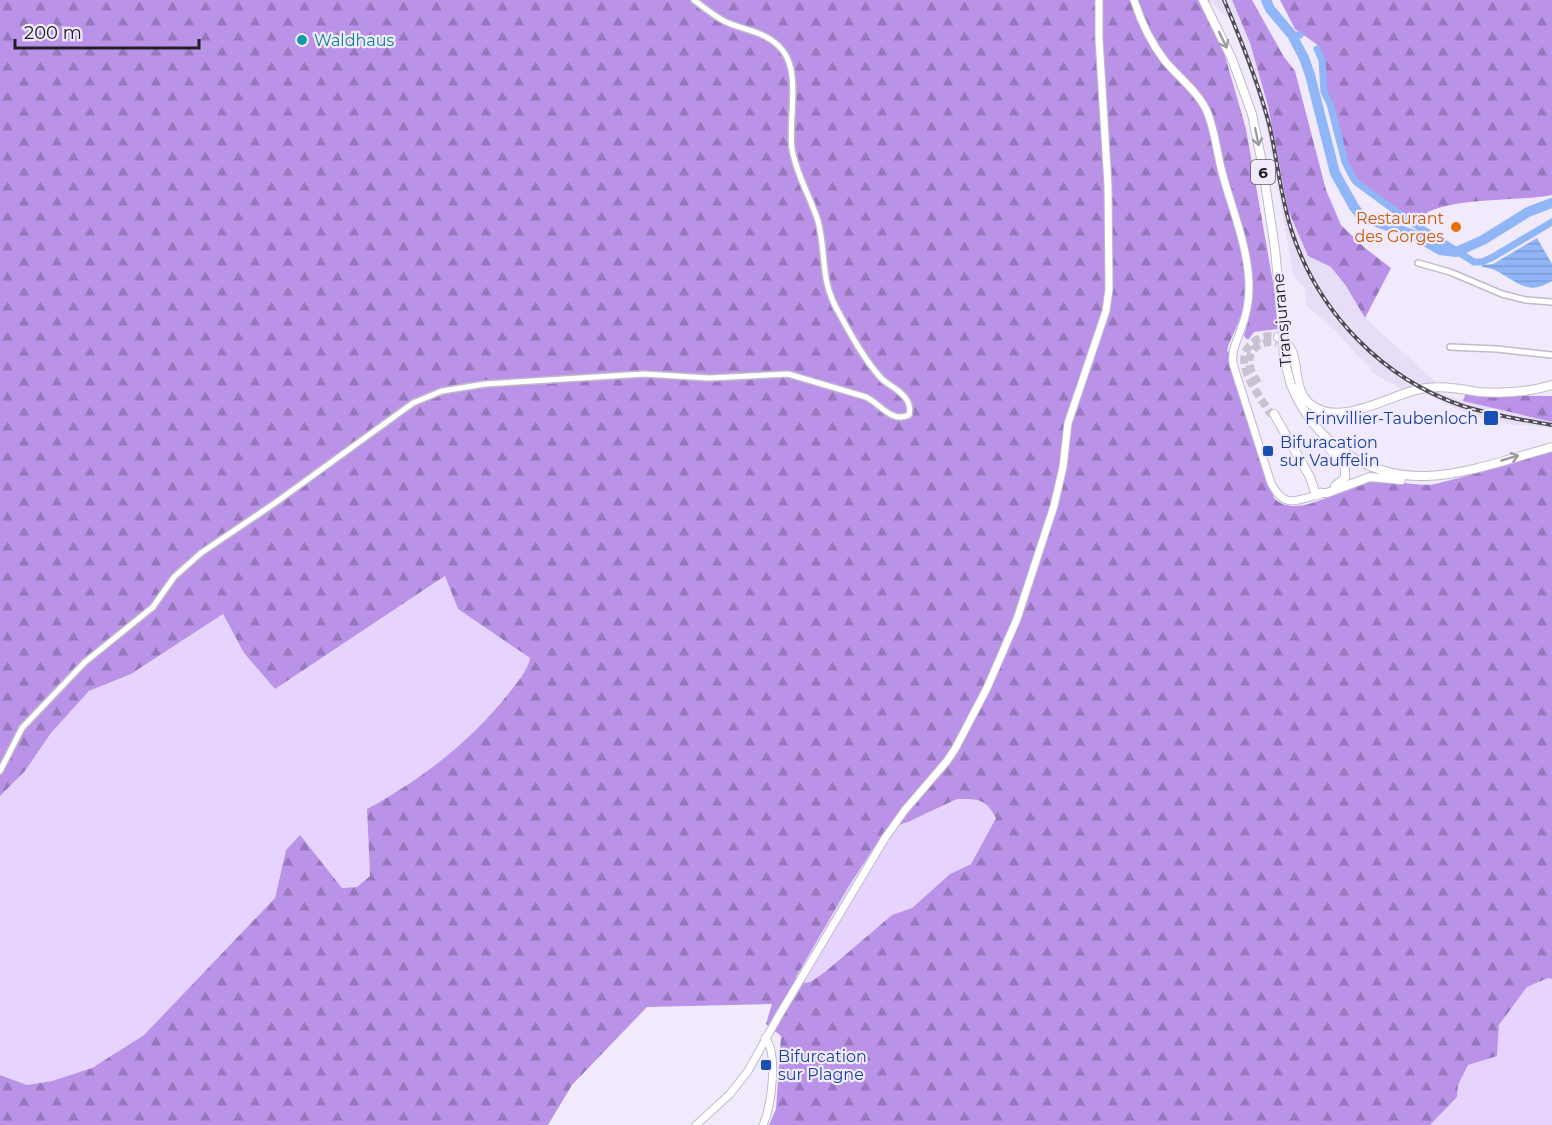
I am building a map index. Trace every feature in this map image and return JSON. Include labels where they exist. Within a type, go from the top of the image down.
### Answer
[{"type":"main road","name":"Transjurane","points":[[1203,0],[1232,59],[1252,114],[1275,249],[1279,338],[1293,391],[1304,413],[1322,434],[1353,458],[1365,465],[1397,474],[1428,476],[1468,470],[1552,447]]},
{"type":"main road","points":[[1279,338],[1294,364],[1300,391],[1310,404],[1324,411],[1350,412],[1427,388],[1506,392],[1526,391],[1552,385]]},
{"type":"main road","points":[[1274,414],[1319,494]]},
{"type":"main road","points":[[1319,494],[1343,481],[1346,474],[1345,466],[1326,445],[1322,434]]},
{"type":"main road","points":[[1319,494],[1370,477],[1410,481],[1428,476]]},
{"type":"street","points":[[0,771],[22,728],[85,662],[153,607],[174,577],[201,554],[413,403],[442,391],[485,384],[644,374],[709,378],[788,374],[866,397],[894,418],[909,415],[908,402],[902,394],[883,379],[868,359],[837,310],[826,284],[818,224],[809,194],[797,170],[793,152],[790,132],[792,75],[788,59],[773,40],[723,20],[694,0]]},
{"type":"street","points":[[696,1125],[741,1081],[885,838],[947,760],[967,729],[1017,619],[1041,550],[1059,486],[1068,423],[1109,300],[1107,173],[1099,39],[1099,0]]},
{"type":"street","points":[[1134,0],[1156,49],[1204,105],[1210,120],[1243,246],[1248,274],[1248,298],[1244,321],[1233,352],[1233,364],[1271,483],[1278,495],[1288,501],[1319,494]]},
{"type":"street","points":[[1418,263],[1450,272],[1502,294],[1526,300],[1552,302]]},
{"type":"street","points":[[1450,346],[1552,355]]},
{"type":"street","points":[[763,1125],[770,1107],[772,1088],[770,1048],[765,1038]]},
{"type":"shaded area","points":[[1209,0],[1232,0],[1250,43],[1274,131],[1288,210],[1308,256],[1331,267],[1346,286],[1365,318],[1436,382],[1437,392],[1463,401],[1552,422],[1552,428],[1486,420],[1445,404],[1413,387],[1401,389],[1370,371],[1371,368],[1337,332],[1306,305],[1305,288],[1294,277],[1266,124],[1256,88],[1230,20]]},
{"type":"shaded area","points":[[446,576],[458,609],[530,658],[529,663],[509,693],[478,728],[426,772],[367,809],[370,876],[357,887],[342,888],[300,836],[286,850],[275,898],[144,1035],[92,1068],[52,1081],[27,1085],[0,1075],[0,796],[25,771],[51,733],[89,691],[131,674],[223,614],[244,653],[275,689]]},
{"type":"shaded area","points":[[957,799],[980,801],[996,818],[971,864],[950,874],[912,908],[892,915],[810,982],[804,983],[796,977],[847,889],[886,829],[908,822]]},
{"type":"shaded area","points":[[1548,978],[1552,979],[1552,1125],[1430,1125],[1457,1097],[1458,1085],[1468,1064],[1497,1056],[1499,1025],[1527,987]]},
{"type":"green space","points":[[0,0],[1209,0],[1246,129],[1278,311],[1278,329],[1254,332],[1248,340],[1244,336],[1249,317],[1240,318],[1227,351],[1241,401],[1274,498],[1283,504],[1306,505],[1367,481],[1435,484],[1552,451],[1552,979],[1548,978],[1527,987],[1499,1025],[1497,1056],[1468,1065],[1458,1085],[1457,1097],[1430,1125],[769,1125],[776,1109],[781,1036],[766,1024],[772,1004],[647,1007],[572,1085],[548,1125],[0,1125],[0,1075],[27,1085],[52,1081],[92,1068],[144,1035],[275,898],[286,850],[300,835],[342,888],[357,887],[370,876],[367,809],[426,772],[478,728],[509,693],[524,672],[530,658],[458,609],[445,576],[275,689],[244,653],[223,614],[131,674],[89,691],[51,733],[25,771],[0,796]],"holes":[[[957,799],[980,801],[996,818],[971,864],[950,874],[912,908],[892,915],[810,982],[804,983],[796,977],[847,889],[886,829],[908,822]]]},
{"type":"green space","points":[[1232,0],[1252,0],[1284,57],[1295,71],[1326,190],[1341,225],[1391,268],[1365,318],[1346,286],[1331,267],[1308,256],[1288,210],[1268,106],[1250,43]]},
{"type":"green space","points":[[1280,0],[1552,0],[1552,195],[1479,201],[1441,207],[1426,213],[1417,221],[1363,187],[1348,164],[1325,91],[1324,63],[1319,46],[1295,29]]},
{"type":"green space","points":[[1465,395],[1552,396],[1552,422],[1463,401]]},
{"type":"water","points":[[1537,238],[1552,264],[1552,281],[1540,287],[1531,288],[1490,268],[1482,267],[1493,264]]},
{"type":"waterway","points":[[1266,0],[1270,9],[1292,35],[1304,58],[1335,173],[1362,217],[1414,235],[1440,250],[1456,252],[1483,240],[1528,212],[1552,203]]},
{"type":"waterway","points":[[1292,35],[1300,35]]},
{"type":"waterway","points":[[1317,49],[1322,60],[1324,92],[1330,104],[1345,162],[1356,182],[1408,220],[1474,262],[1482,262],[1493,257],[1552,222]]},
{"type":"tunnel","points":[[1274,414],[1270,413],[1253,387],[1248,377],[1244,357],[1247,348],[1258,339],[1266,336],[1278,337]]},
{"type":"tunnel","points":[[1258,383],[1249,360],[1253,350],[1261,344],[1277,343]]},
{"type":"railway","points":[[1224,0],[1250,63],[1266,112],[1285,209],[1293,235],[1305,264],[1338,317],[1381,361],[1406,379],[1434,394],[1474,409],[1552,425]]},
{"type":"place","name":"Waldhaus","points":[[302,40]]},
{"type":"place","name":"Restaurant des Gorges","points":[[1456,227]]},
{"type":"place","name":"Frinvillier-Taubenloch","points":[[1491,418]]},
{"type":"place","name":"Bifuracation sur Vauffelin","points":[[1268,451]]},
{"type":"place","name":"Bifurcation sur Plagne","points":[[766,1065]]}]
